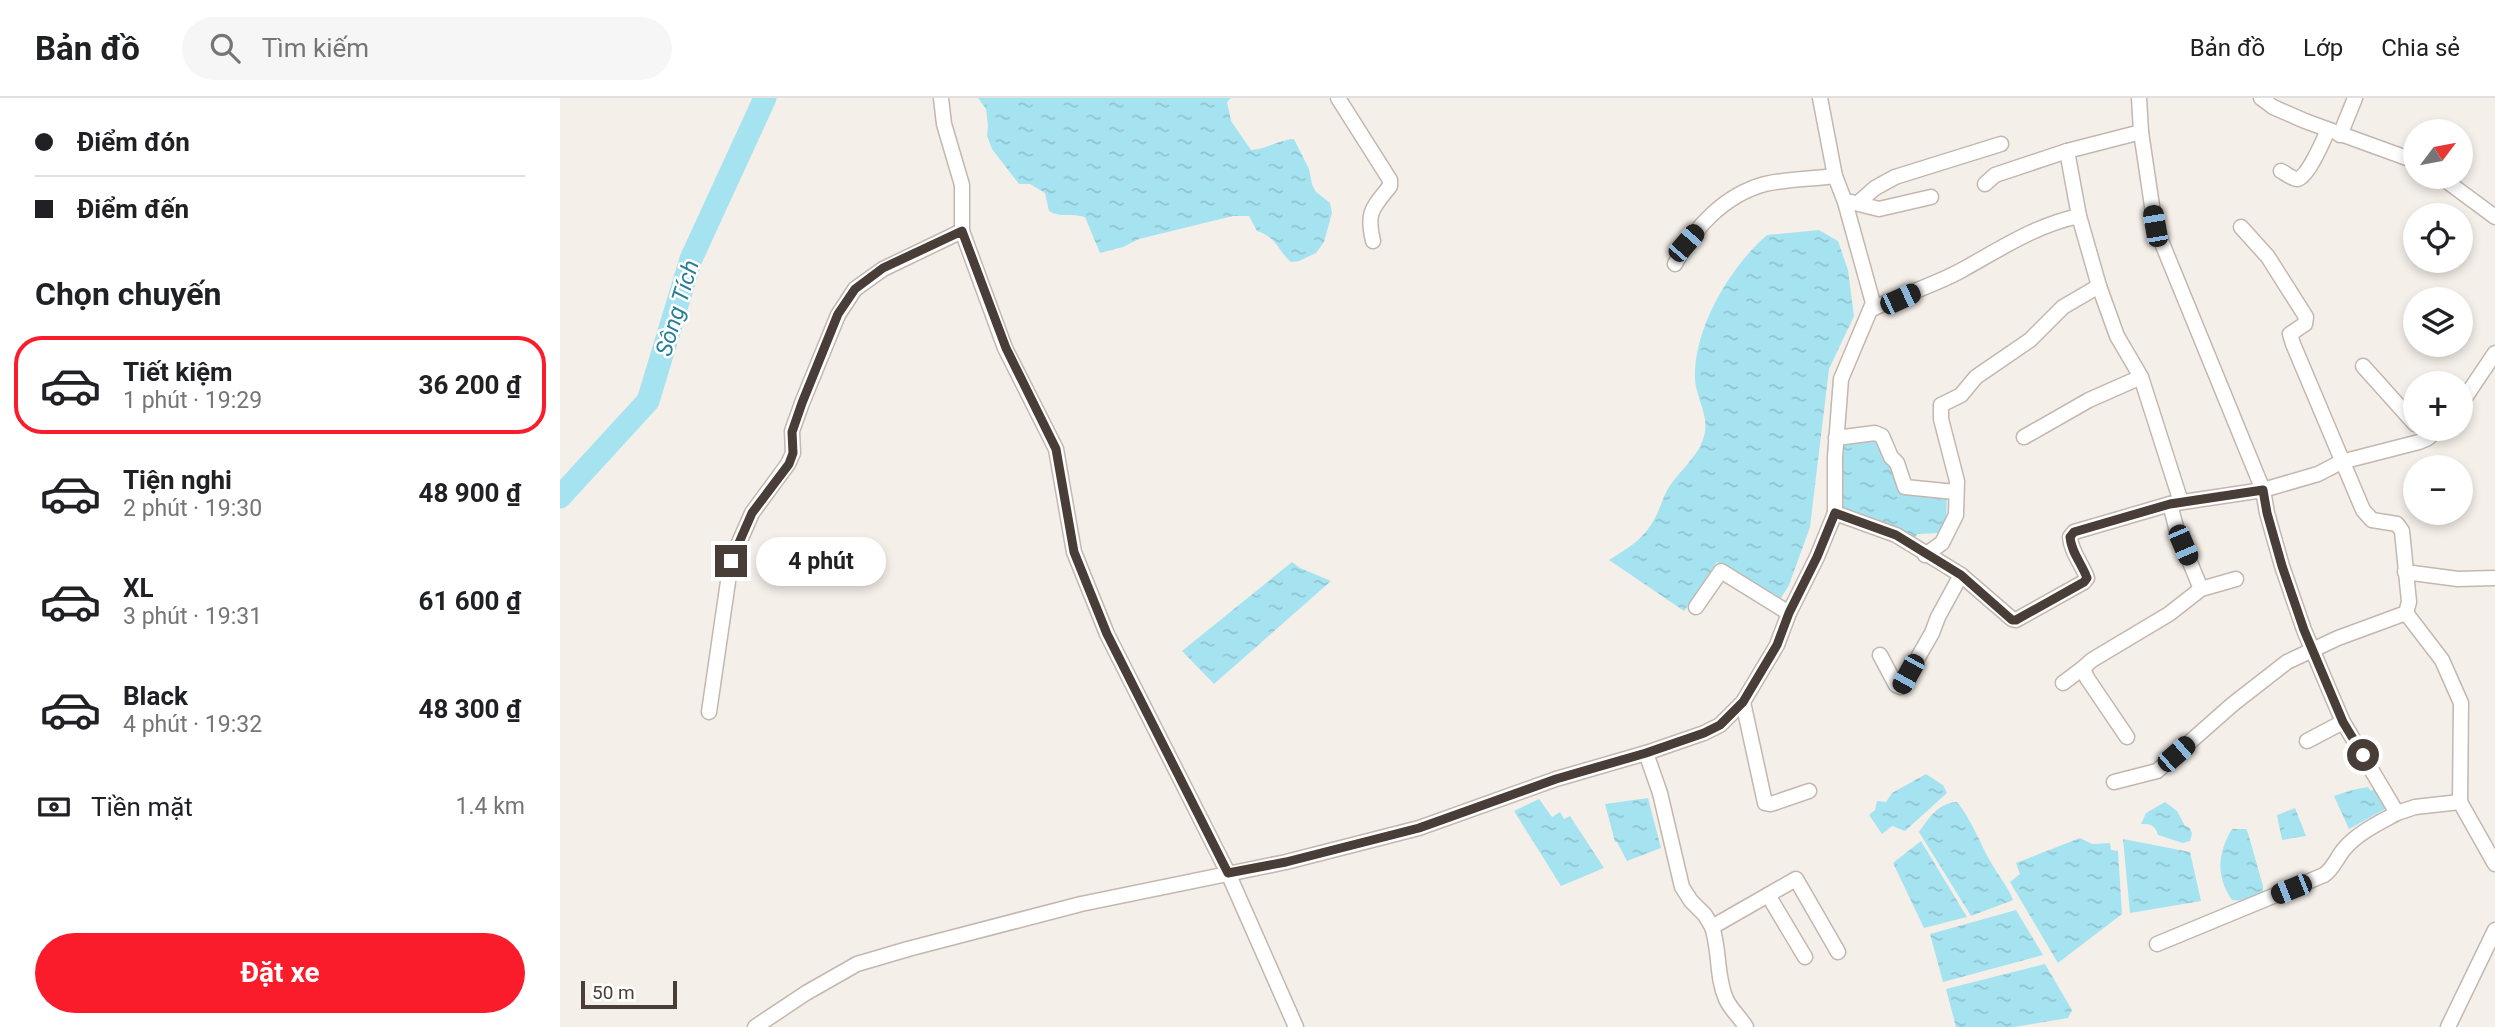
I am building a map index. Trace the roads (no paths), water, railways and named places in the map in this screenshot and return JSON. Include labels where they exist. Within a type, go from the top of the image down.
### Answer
[{"type":"street","points":[[941,98],[944,124],[962,185],[962,231],[1006,348],[1056,449],[1074,552],[1107,634],[1228,873],[1296,1027]]},
{"type":"street","points":[[1338,98],[1390,180],[1390,186],[1371,208],[1369,224],[1373,241]]},
{"type":"street","points":[[755,1027],[806,993],[857,964],[1081,904],[1286,862],[1419,828],[1556,779],[1646,753],[1720,725],[1743,702],[1777,645],[1835,513],[1836,438],[1841,379],[1872,309],[1872,294],[1852,202],[1835,176],[1820,98]]},
{"type":"street","points":[[2139,98],[2141,132],[2155,226],[2263,490],[2282,566],[2304,630],[2343,722],[2397,813]]},
{"type":"street","points":[[2261,98],[2276,102],[2334,132],[2403,157]]},
{"type":"street","points":[[2281,171],[2300,178],[2355,98]]},
{"type":"street","points":[[1985,184],[1995,175],[2067,151],[2141,132]]},
{"type":"street","points":[[1852,202],[1895,177],[2001,144]]},
{"type":"street","points":[[2067,151],[2079,216],[2099,286],[2116,336],[2141,377],[2176,503],[2176,531],[2201,589]]},
{"type":"street","points":[[1675,264],[1686,243],[1704,222],[1737,195],[1770,183],[1835,176]]},
{"type":"street","points":[[2457,189],[2495,217]]},
{"type":"street","points":[[1852,202],[1879,209],[1931,197]]},
{"type":"street","points":[[1872,309],[1960,271],[2055,221],[2079,216]]},
{"type":"street","points":[[2241,227],[2268,257],[2306,317],[2305,324],[2292,332],[2291,337],[2341,463],[2367,516],[2372,520],[2400,527],[2409,602],[2406,613]]},
{"type":"street","points":[[709,712],[731,561],[752,513],[789,464],[793,453],[792,432],[838,314],[855,289],[883,268],[962,231]]},
{"type":"street","points":[[1925,555],[1942,543],[1956,515],[1957,481],[1941,419],[1941,405],[1961,395],[1976,377],[2030,340],[2063,307],[2099,286]]},
{"type":"street","points":[[2473,386],[2495,353]]},
{"type":"street","points":[[2363,366],[2403,411]]},
{"type":"street","points":[[2024,436],[2089,400],[2141,377]]},
{"type":"street","points":[[1836,438],[1875,433],[1882,436],[1891,457],[1897,463],[1905,487],[1955,492]]},
{"type":"street","points":[[1835,513],[1896,535],[1961,575],[2012,620],[2016,620],[2087,578],[2071,544],[2070,537],[2074,532],[2176,503],[2263,490],[2318,474],[2403,441]]},
{"type":"street","points":[[1696,607],[1721,571],[1789,613]]},
{"type":"street","points":[[2404,572],[2458,579],[2495,578]]},
{"type":"street","points":[[1880,655],[1896,685],[1901,687],[1961,575]]},
{"type":"street","points":[[2063,683],[2092,660],[2169,614],[2201,589],[2236,579]]},
{"type":"street","points":[[2114,782],[2157,771],[2270,673],[2314,649],[2406,613]]},
{"type":"street","points":[[2406,613],[2442,660],[2461,703],[2460,802],[2495,864]]},
{"type":"street","points":[[2083,668],[2127,737]]},
{"type":"street","points":[[1743,702],[1765,803],[1771,804],[1809,791]]},
{"type":"street","points":[[2307,741],[2343,722]]},
{"type":"street","points":[[1646,753],[1663,805],[1682,887],[1712,927],[1726,999],[1746,1027]]},
{"type":"street","points":[[2157,944],[2323,875],[2331,870],[2345,848],[2360,834],[2397,813],[2415,807],[2460,802]]},
{"type":"street","points":[[1712,927],[1796,879],[1838,952]]},
{"type":"street","points":[[1768,895],[1805,957]]},
{"type":"street","points":[[2448,1027],[2495,930]]},
{"type":"water","points":[[978,98],[1231,98],[1227,102],[1231,121],[1251,150],[1294,139],[1309,169],[1315,191],[1330,203],[1332,213],[1324,242],[1316,253],[1291,262],[1273,241],[1257,231],[1249,216],[1233,216],[1139,239],[1123,247],[1100,253],[1085,217],[1049,211],[1045,193],[1030,184],[1019,184],[992,149],[987,136],[986,109]]},
{"type":"water","points":[[1819,230],[1838,241],[1848,270],[1854,316],[1829,369],[1810,527],[1789,585],[1781,598],[1717,562],[1684,611],[1609,560],[1629,547],[1646,531],[1668,488],[1702,443],[1705,421],[1696,386],[1696,360],[1707,320],[1727,281],[1767,235]]},
{"type":"water","points":[[1876,436],[1895,464],[1902,493],[1947,494],[1946,525],[1939,533],[1917,534],[1915,538],[1838,508],[1840,442]]},
{"type":"water","points":[[1292,562],[1331,581],[1214,684],[1182,651]]},
{"type":"water","points":[[1926,774],[1943,785],[1947,793],[1905,831],[1892,826],[1882,834],[1869,815],[1875,810],[1877,801],[1886,802],[1892,793]]},
{"type":"water","points":[[2368,787],[2371,791],[2375,788],[2387,808],[2349,829],[2334,796]]},
{"type":"water","points":[[1648,798],[1661,848],[1627,861],[1615,842],[1605,804]]},
{"type":"water","points":[[1539,799],[1552,817],[1560,812],[1564,819],[1570,816],[1604,868],[1561,886],[1514,811]]},
{"type":"water","points":[[1957,802],[2013,900],[1971,916],[1919,832],[1939,808]]},
{"type":"water","points":[[2165,802],[2177,811],[2185,826],[2189,827],[2192,833],[2190,841],[2183,843],[2158,835],[2152,826],[2141,824],[2146,813]]},
{"type":"water","points":[[2295,808],[2306,836],[2282,840],[2277,815]]},
{"type":"water","points":[[2232,829],[2246,829],[2263,886],[2263,894],[2247,901],[2232,900],[2221,873],[2221,855]]},
{"type":"water","points":[[2080,838],[2092,844],[2110,843],[2111,850],[2118,851],[2122,914],[2058,963],[2010,882],[2020,874],[2016,863]]},
{"type":"water","points":[[2123,839],[2190,852],[2201,901],[2130,913]]},
{"type":"water","points":[[1921,841],[1967,917],[1924,928],[1893,863]]},
{"type":"water","points":[[2016,910],[2043,955],[1943,982],[1930,934]]},
{"type":"water","points":[[2045,964],[2072,1010],[2068,1018],[2014,1027],[1956,1027],[1946,989]]},
{"type":"waterway","name":"Sông Tích","points":[[560,497],[648,401],[691,259],[765,98]]}]
